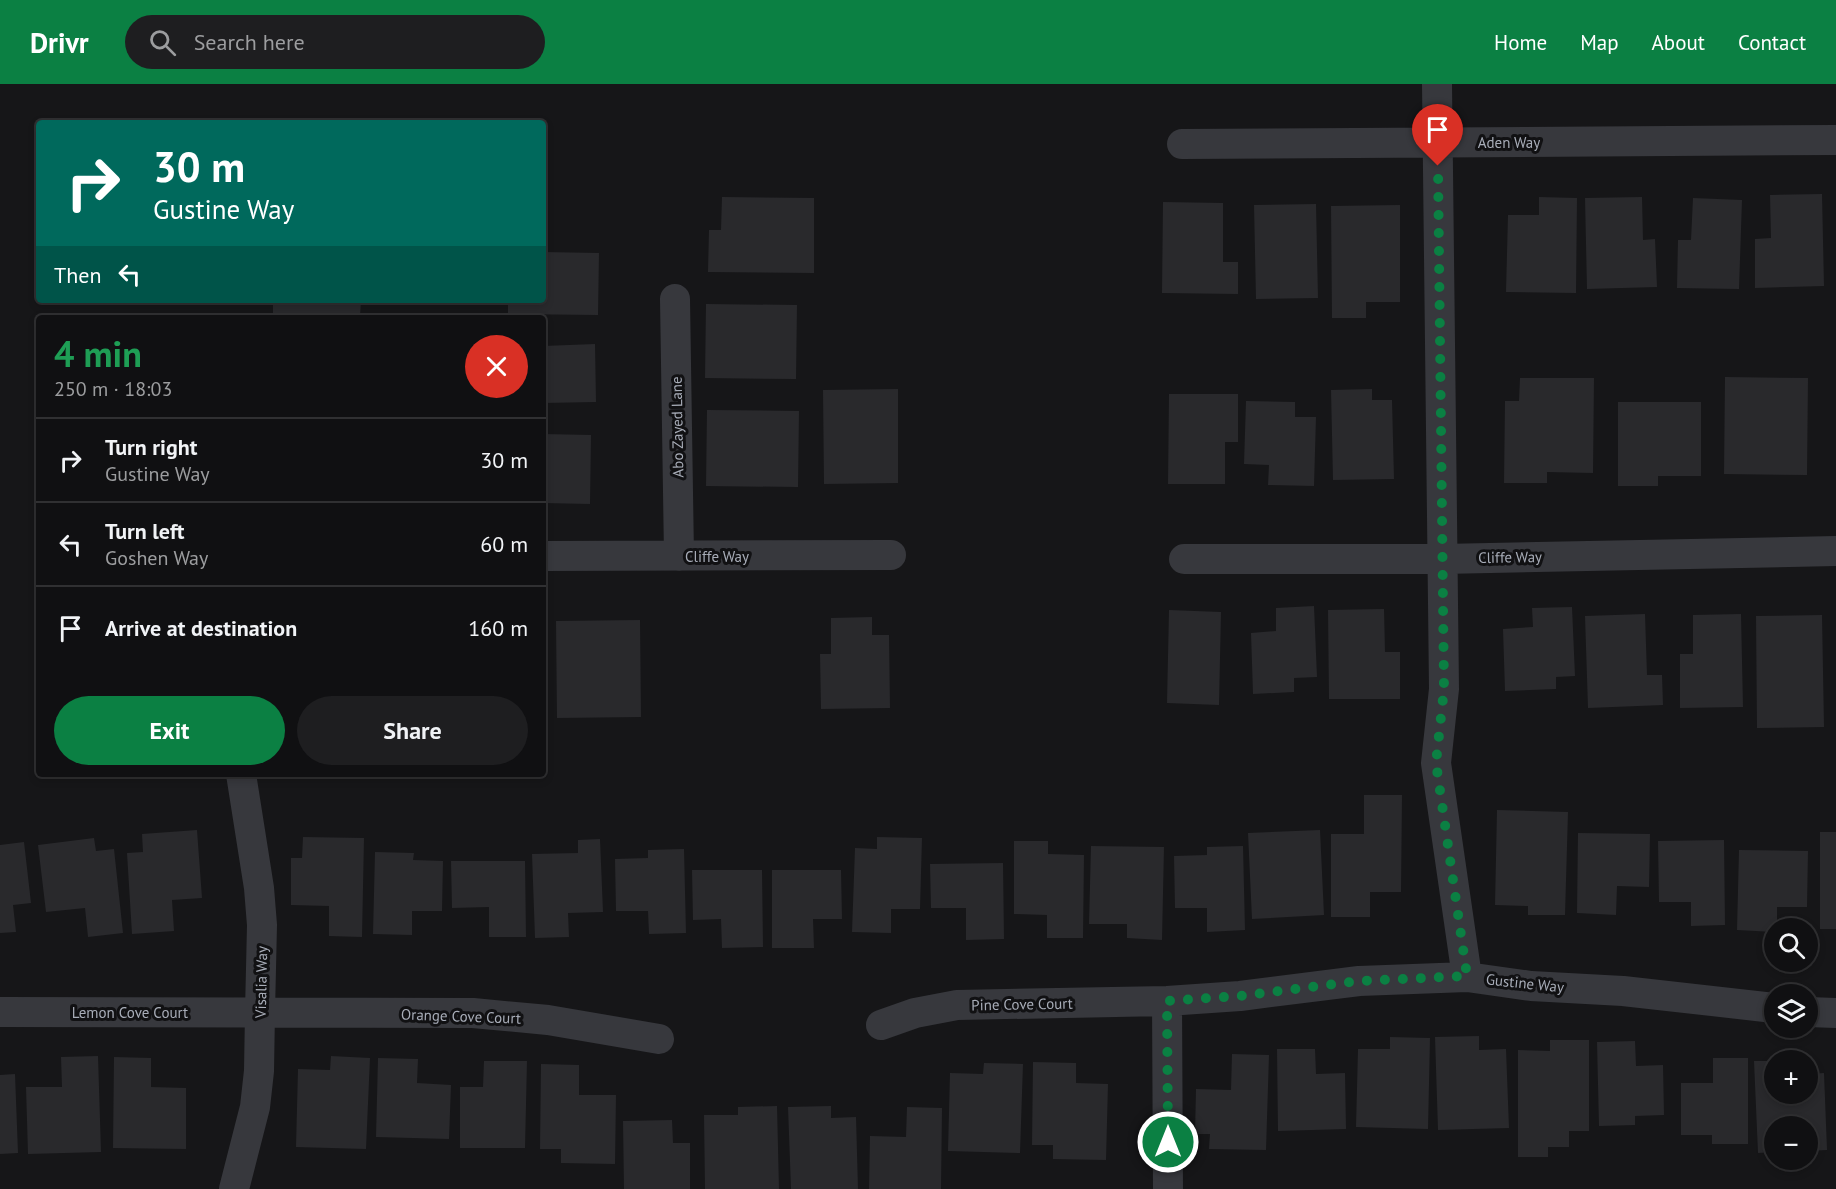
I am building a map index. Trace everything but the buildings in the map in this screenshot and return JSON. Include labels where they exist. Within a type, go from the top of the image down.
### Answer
[{"type":"street","points":[[1437,84],[1444,689],[1436,763],[1467,976]]},
{"type":"street","name":"Aden Way","points":[[1182,144],[1836,140]]},
{"type":"street","name":"Abo Zayed Lane","points":[[675,299],[679,556]]},
{"type":"street","name":"Cliffe Way","points":[[1184,559],[1442,559],[1836,551]]},
{"type":"street","name":"Cliffe Way","points":[[546,556],[891,555]]},
{"type":"street","name":"Visalia Way","points":[[234,1189],[255,1107],[259,1071],[262,925],[259,888],[241,777]]},
{"type":"street","name":"Gustine Way","points":[[1167,1001],[1240,996],[1359,981],[1467,976],[1531,986],[1623,991],[1764,1007]]},
{"type":"street","points":[[1167,1001],[1168,1189]]},
{"type":"street","name":"Pine Cove Court","points":[[881,1025],[915,1013],[957,1005],[1167,1001]]},
{"type":"street","name":"Lemon Cove Court","points":[[0,1012],[260,1012]]},
{"type":"street","name":"Orange Cove Court","points":[[260,1012],[473,1014],[548,1020],[659,1039]]},
{"type":"street","points":[[1818,1012],[1836,1013]]},
{"type":"route","points":[[1168,1142],[1167,1001],[1240,996],[1359,981],[1467,976],[1436,763],[1444,689],[1438,166]]}]
